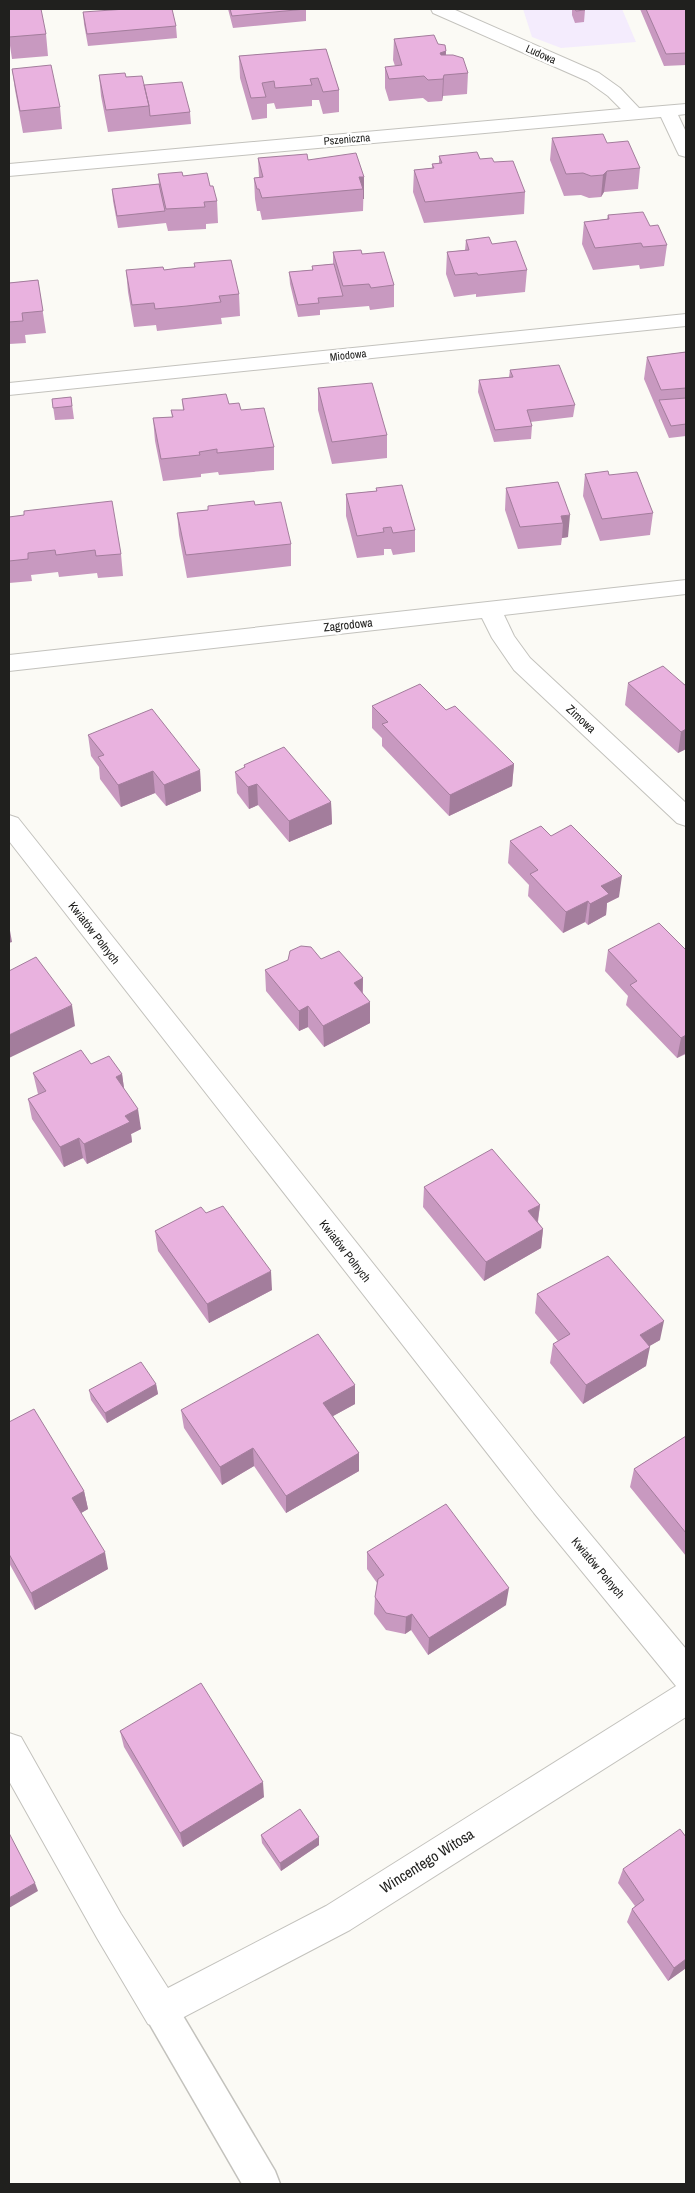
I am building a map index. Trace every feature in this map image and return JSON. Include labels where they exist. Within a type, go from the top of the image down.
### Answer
[{"type":"street","name":"Ludowa","points":[[438,9],[593,77],[614,92],[634,114]]},
{"type":"street","name":"Pszeniczna","points":[[9,170],[686,109]]},
{"type":"street","points":[[667,111],[686,151]]},
{"type":"street","name":"Miodowa","points":[[9,389],[686,320]]},
{"type":"street","name":"Zagrodowa","points":[[9,663],[686,587]]},
{"type":"street","name":"Zimowa","points":[[491,610],[500,632],[522,664],[686,817]]},
{"type":"street","name":"Kwiatów Polnych","points":[[9,824],[545,1503],[686,1674]]},
{"type":"street","name":"Wincentego Witosa","points":[[161,2011],[338,1918],[686,1698]]},
{"type":"street","points":[[9,1749],[109,1926],[161,2011]]},
{"type":"lane","points":[[161,2011],[262,2184]]},
{"type":"shaded area","points":[[523,9],[622,9],[636,42],[561,48],[532,37]]},
{"type":"building","points":[[9,9],[41,9],[46,34],[9,37]]},
{"type":"building","points":[[126,9],[172,9],[176,26],[87,34],[83,12]]},
{"type":"building","points":[[230,9],[306,9],[232,16]]},
{"type":"building","points":[[646,9],[686,9],[686,53],[666,54]]},
{"type":"building","points":[[434,35],[438,44],[445,45],[446,51],[440,53],[441,55],[453,55],[463,58],[468,73],[444,75],[443,79],[428,80],[424,76],[389,79],[385,67],[402,65],[394,39]]},
{"type":"building","points":[[326,49],[339,90],[323,92],[318,78],[310,79],[312,85],[275,88],[274,81],[262,83],[266,97],[251,98],[239,56]]},
{"type":"building","points":[[51,65],[60,107],[20,111],[12,69]]},
{"type":"building","points":[[125,73],[126,77],[142,76],[149,106],[106,110],[99,75]]},
{"type":"building","points":[[182,82],[190,112],[150,116],[144,85]]},
{"type":"building","points":[[603,134],[607,143],[628,141],[640,168],[607,171],[603,175],[591,176],[583,173],[566,174],[552,138]]},
{"type":"building","points":[[477,152],[480,159],[492,158],[494,162],[513,161],[525,192],[425,202],[414,170],[434,168],[432,164],[442,163],[439,156]]},
{"type":"building","points":[[356,153],[364,177],[359,177],[363,189],[262,198],[259,189],[257,189],[254,178],[263,177],[258,158],[307,154],[308,160]]},
{"type":"building","points":[[182,172],[183,176],[207,173],[210,186],[213,186],[217,201],[204,202],[205,207],[166,209],[158,174]]},
{"type":"building","points":[[159,184],[165,211],[117,216],[112,189]]},
{"type":"building","points":[[643,212],[650,226],[658,225],[667,245],[643,247],[641,243],[595,248],[584,222],[609,219],[608,215]]},
{"type":"building","points":[[489,237],[492,244],[516,241],[527,270],[478,275],[477,273],[455,275],[447,252],[469,250],[466,240]]},
{"type":"building","points":[[361,250],[362,254],[384,252],[394,285],[371,288],[369,284],[343,286],[333,252]]},
{"type":"building","points":[[231,260],[239,294],[219,296],[221,302],[187,306],[155,309],[154,303],[132,305],[126,270],[163,267],[164,270],[195,267],[194,263]]},
{"type":"building","points":[[334,264],[343,296],[318,298],[319,303],[298,305],[289,272],[313,270],[312,266]]},
{"type":"building","points":[[38,280],[43,311],[22,313],[23,321],[9,322],[9,283]]},
{"type":"building","points":[[686,352],[686,388],[661,390],[647,357]]},
{"type":"building","points":[[559,365],[575,405],[527,410],[532,426],[495,430],[479,380],[513,377],[510,370]]},
{"type":"building","points":[[372,383],[387,435],[332,442],[318,388]]},
{"type":"building","points":[[226,394],[229,404],[239,403],[241,410],[264,408],[274,447],[217,453],[217,449],[199,452],[200,455],[161,459],[153,418],[173,417],[171,410],[184,410],[182,399]]},
{"type":"building","points":[[71,397],[72,406],[53,408],[52,399]]},
{"type":"building","points":[[686,398],[686,424],[671,426],[659,400]]},
{"type":"building","points":[[608,471],[609,475],[637,472],[653,513],[602,519],[585,474]]},
{"type":"building","points":[[558,482],[570,515],[561,516],[563,523],[520,527],[506,488]]},
{"type":"building","points":[[402,485],[415,530],[393,533],[391,527],[383,528],[384,532],[357,536],[346,494],[377,491],[376,488]]},
{"type":"building","points":[[112,501],[121,554],[96,556],[95,550],[56,555],[55,550],[28,553],[28,559],[9,561],[9,517],[24,515],[24,511]]},
{"type":"building","points":[[254,501],[255,505],[281,502],[291,544],[186,555],[177,513],[208,510],[208,506]]},
{"type":"building","points":[[663,666],[686,686],[686,729],[681,732],[628,683]]},
{"type":"building","points":[[420,684],[446,710],[455,706],[514,764],[450,795],[382,724],[388,722],[372,706]]},
{"type":"building","points":[[152,709],[200,770],[164,785],[153,771],[118,785],[98,757],[104,755],[88,735]]},
{"type":"building","points":[[284,747],[331,802],[289,821],[257,784],[248,787],[235,772],[245,767],[244,765]]},
{"type":"building","points":[[571,825],[622,876],[601,886],[609,894],[590,904],[588,901],[566,912],[530,874],[538,870],[510,841],[541,826],[551,836]]},
{"type":"building","points":[[659,923],[686,950],[686,1035],[681,1038],[630,985],[637,981],[608,950]]},
{"type":"building","points":[[301,946],[311,947],[321,959],[339,951],[363,978],[354,983],[370,1002],[323,1026],[308,1006],[299,1011],[265,970],[288,960],[290,951]]},
{"type":"building","points":[[36,957],[72,1005],[9,1035],[9,971]]},
{"type":"building","points":[[81,1050],[91,1064],[109,1056],[122,1074],[116,1077],[138,1109],[125,1116],[130,1122],[84,1144],[79,1138],[60,1147],[28,1099],[46,1091],[33,1073]]},
{"type":"building","points":[[492,1149],[540,1205],[528,1211],[543,1229],[486,1262],[424,1187]]},
{"type":"building","points":[[223,1206],[271,1271],[207,1304],[155,1231],[201,1207],[206,1213]]},
{"type":"building","points":[[608,1256],[664,1321],[640,1335],[650,1347],[586,1385],[553,1344],[570,1334],[537,1294]]},
{"type":"building","points":[[318,1334],[355,1385],[323,1403],[359,1453],[286,1496],[253,1448],[220,1467],[181,1410]]},
{"type":"building","points":[[141,1362],[156,1384],[105,1413],[89,1390]]},
{"type":"building","points":[[34,1409],[84,1491],[72,1498],[105,1552],[31,1593],[9,1554],[9,1422]]},
{"type":"building","points":[[686,1436],[686,1533],[634,1469]]},
{"type":"building","points":[[446,1504],[509,1588],[429,1638],[412,1614],[406,1617],[386,1613],[375,1597],[378,1579],[384,1575],[367,1552]]},
{"type":"building","points":[[201,1683],[263,1782],[180,1833],[120,1731]]},
{"type":"building","points":[[300,1809],[319,1837],[280,1863],[261,1835]]},
{"type":"building","points":[[680,1829],[686,1837],[686,1959],[674,1968],[632,1909],[644,1900],[623,1869]]},
{"type":"building","points":[[9,1833],[35,1883],[9,1898]]}]
